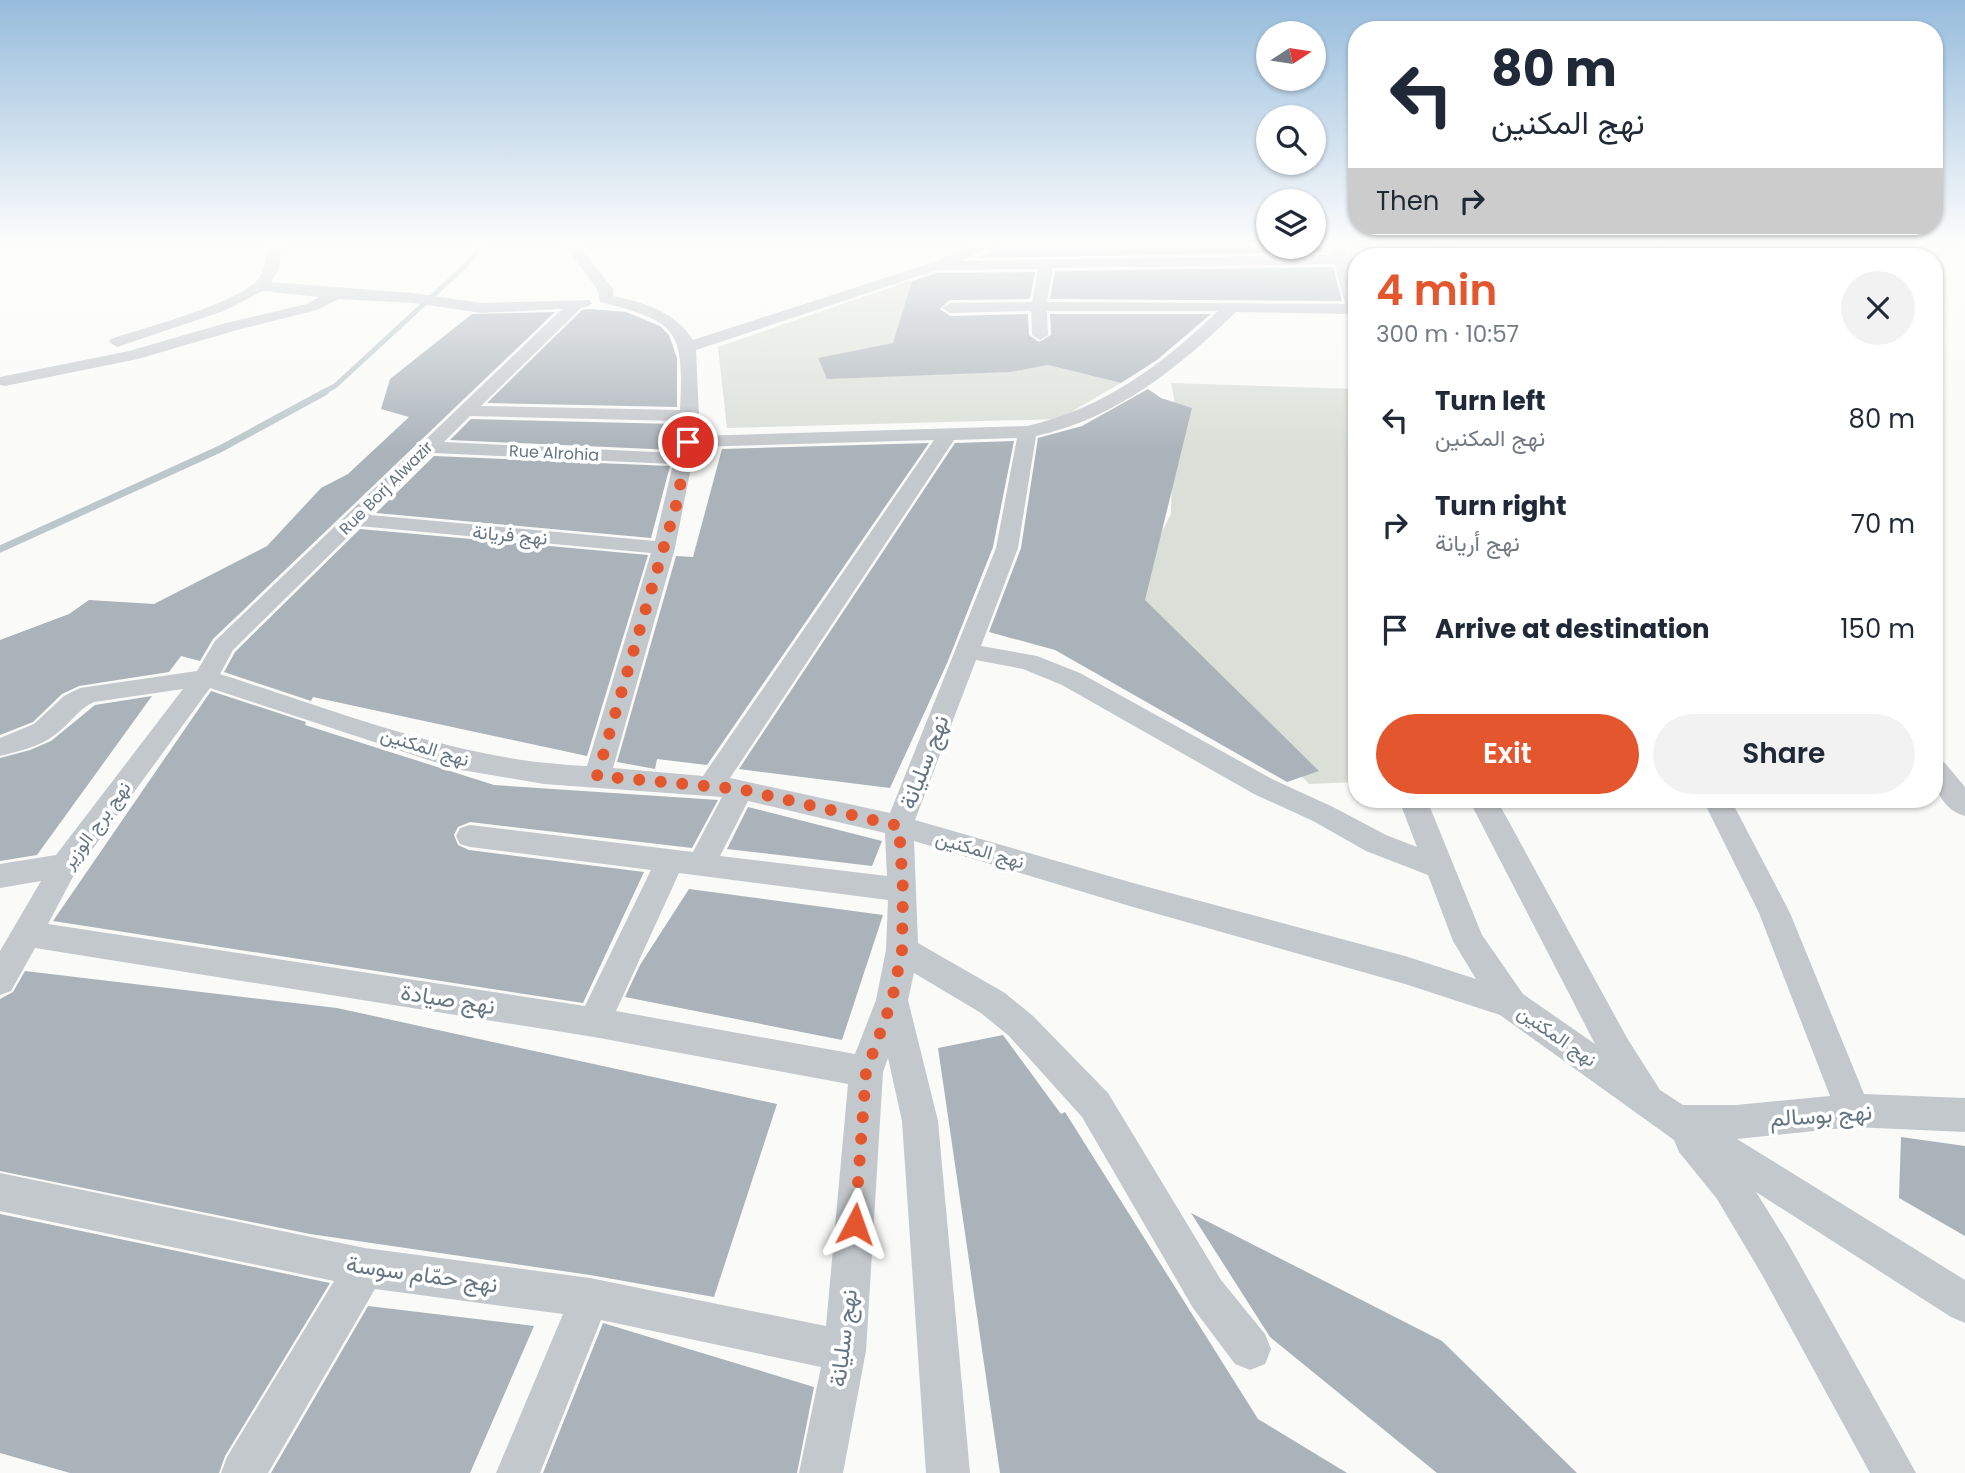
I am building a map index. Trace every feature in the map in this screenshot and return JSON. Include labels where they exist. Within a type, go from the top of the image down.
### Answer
[{"type":"street","points":[[2,382],[196,315]]},
{"type":"street","points":[[2,382],[132,355],[279,315]]},
{"type":"street","name":"Rue Borj Alwazir","points":[[205,678],[215,657],[234,633],[356,520],[426,447],[468,411],[565,315]]},
{"type":"street","points":[[597,776],[677,502],[690,416],[688,346],[671,323],[655,315]]},
{"type":"street","points":[[688,346],[785,315]]},
{"type":"street","points":[[1039,315],[1040,335]]},
{"type":"street","points":[[685,450],[947,434],[1027,432],[1080,418],[1117,397],[1146,379],[1225,315]]},
{"type":"street","points":[[468,411],[690,416]]},
{"type":"street","name":"نهج سليانة","points":[[821,1473],[845,1351],[866,1072],[892,1000],[902,950],[903,890],[899,826],[1007,548],[1027,432]]},
{"type":"street","points":[[710,786],[947,434]]},
{"type":"street","name":"Rue Alrohia","points":[[426,447],[685,450]]},
{"type":"street","name":"نهج فريانة","points":[[356,520],[664,548]]},
{"type":"street","points":[[967,650],[1028,662],[1071,679],[1264,787],[1323,814],[1376,843],[1438,867]]},
{"type":"street","points":[[0,747],[35,735],[55,721],[64,708],[89,694],[205,678]]},
{"type":"street","name":"نهج المكنين","points":[[205,678],[456,759],[544,774],[740,789],[899,826],[1146,899],[1405,970],[1511,1004],[1677,1122]]},
{"type":"street","name":"نهج برج الوزير","points":[[0,981],[65,865],[205,678]]},
{"type":"street","points":[[1943,779],[1965,806]]},
{"type":"street","points":[[701,864],[740,789]]},
{"type":"street","points":[[1416,808],[1469,941],[1511,1004]]},
{"type":"street","points":[[1487,808],[1615,1049],[1646,1093],[1677,1122],[1730,1186],[1775,1259],[1894,1473]]},
{"type":"street","points":[[1722,808],[1737,834],[1790,949],[1853,1110]]},
{"type":"street","points":[[470,836],[903,890]]},
{"type":"street","points":[[594,1022],[670,861]]},
{"type":"street","points":[[0,876],[65,865]]},
{"type":"street","name":"نهج صيادة","points":[[28,934],[594,1022],[866,1072]]},
{"type":"street","points":[[902,950],[993,1003],[1021,1026],[1095,1105],[1207,1294],[1250,1349]]},
{"type":"street","points":[[892,1000],[919,1121],[942,1372],[948,1473]]},
{"type":"street","name":"نهج بوسالم","points":[[1677,1122],[1736,1122],[1853,1110],[1965,1115]]},
{"type":"street","points":[[1677,1122],[1965,1303]]},
{"type":"street","name":"نهج حمّام سوسة","points":[[0,1192],[365,1268],[590,1298],[845,1351]]},
{"type":"street","points":[[243,1473],[365,1268]]},
{"type":"street","points":[[518,1473],[590,1298]]},
{"type":"shaded area","points":[[811,315],[902,315],[894,343],[819,358],[827,378],[1011,372],[1048,365],[1121,383],[1059,419],[727,428],[718,347]]},
{"type":"shaded area","points":[[1171,383],[1348,389],[1348,782],[1309,784],[1168,637],[1126,603],[1171,514],[1174,398]]},
{"type":"building","points":[[471,315],[552,315],[213,639],[200,661],[181,656],[169,672],[79,686],[62,694],[33,722],[0,735],[0,640],[69,614],[89,600],[154,604],[267,546],[321,488],[348,474],[409,417],[381,409],[390,379]]},
{"type":"building","points":[[577,315],[633,315],[660,326],[669,335],[677,358],[677,407],[487,403]]},
{"type":"building","points":[[902,315],[1028,315],[1029,335],[1039,342],[1051,335],[1050,315],[1210,315],[1157,360],[1121,383],[1048,365],[1011,372],[827,379],[818,358],[893,343]]},
{"type":"building","points":[[1148,389],[1161,398],[1192,408],[1145,600],[1319,771],[1287,782],[1055,650],[989,632],[1021,548],[1038,438],[1082,426]]},
{"type":"building","points":[[471,419],[676,424],[673,450],[450,440]]},
{"type":"building","points":[[1014,441],[993,547],[948,661],[890,788],[739,769],[955,443]]},
{"type":"building","points":[[929,443],[707,765],[657,759],[655,769],[617,762],[676,556],[693,557],[722,449]]},
{"type":"building","points":[[434,456],[670,466],[651,538],[376,513]]},
{"type":"building","points":[[360,529],[648,555],[587,756],[313,697],[311,701],[224,672],[235,652]]},
{"type":"building","points":[[211,691],[306,722],[305,725],[494,785],[718,800],[692,848],[470,822],[458,827],[454,835],[458,845],[469,850],[644,872],[583,1003],[53,921]]},
{"type":"building","points":[[152,696],[37,855],[0,861],[0,758],[51,741],[95,705]]},
{"type":"building","points":[[748,807],[882,841],[872,866],[727,849]]},
{"type":"building","points":[[689,889],[883,915],[842,1040],[625,997],[640,965]]},
{"type":"building","points":[[25,971],[337,1008],[777,1104],[714,1297],[590,1275],[310,1234],[0,1171],[0,999],[13,992]]},
{"type":"building","points":[[1003,1035],[1061,1114],[1065,1112],[1258,1419],[1347,1473],[1000,1473],[938,1048]]},
{"type":"building","points":[[1901,1137],[1965,1146],[1965,1236],[1899,1198]]},
{"type":"building","points":[[1191,1213],[1442,1341],[1577,1473],[1437,1473],[1270,1337]]},
{"type":"building","points":[[0,1214],[330,1283],[225,1456],[219,1473],[70,1473],[0,1453]]},
{"type":"building","points":[[368,1306],[534,1326],[470,1473],[271,1473]]},
{"type":"building","points":[[603,1323],[814,1387],[797,1473],[543,1473]]},
{"type":"waterway","points":[[322,393],[335,386],[412,315]]},
{"type":"waterway","points":[[0,549],[220,449],[325,392]]},
{"type":"route","points":[[688,442],[677,502],[597,776],[740,789],[899,826],[903,890],[902,950],[892,1000],[866,1072],[855,1224]]}]
